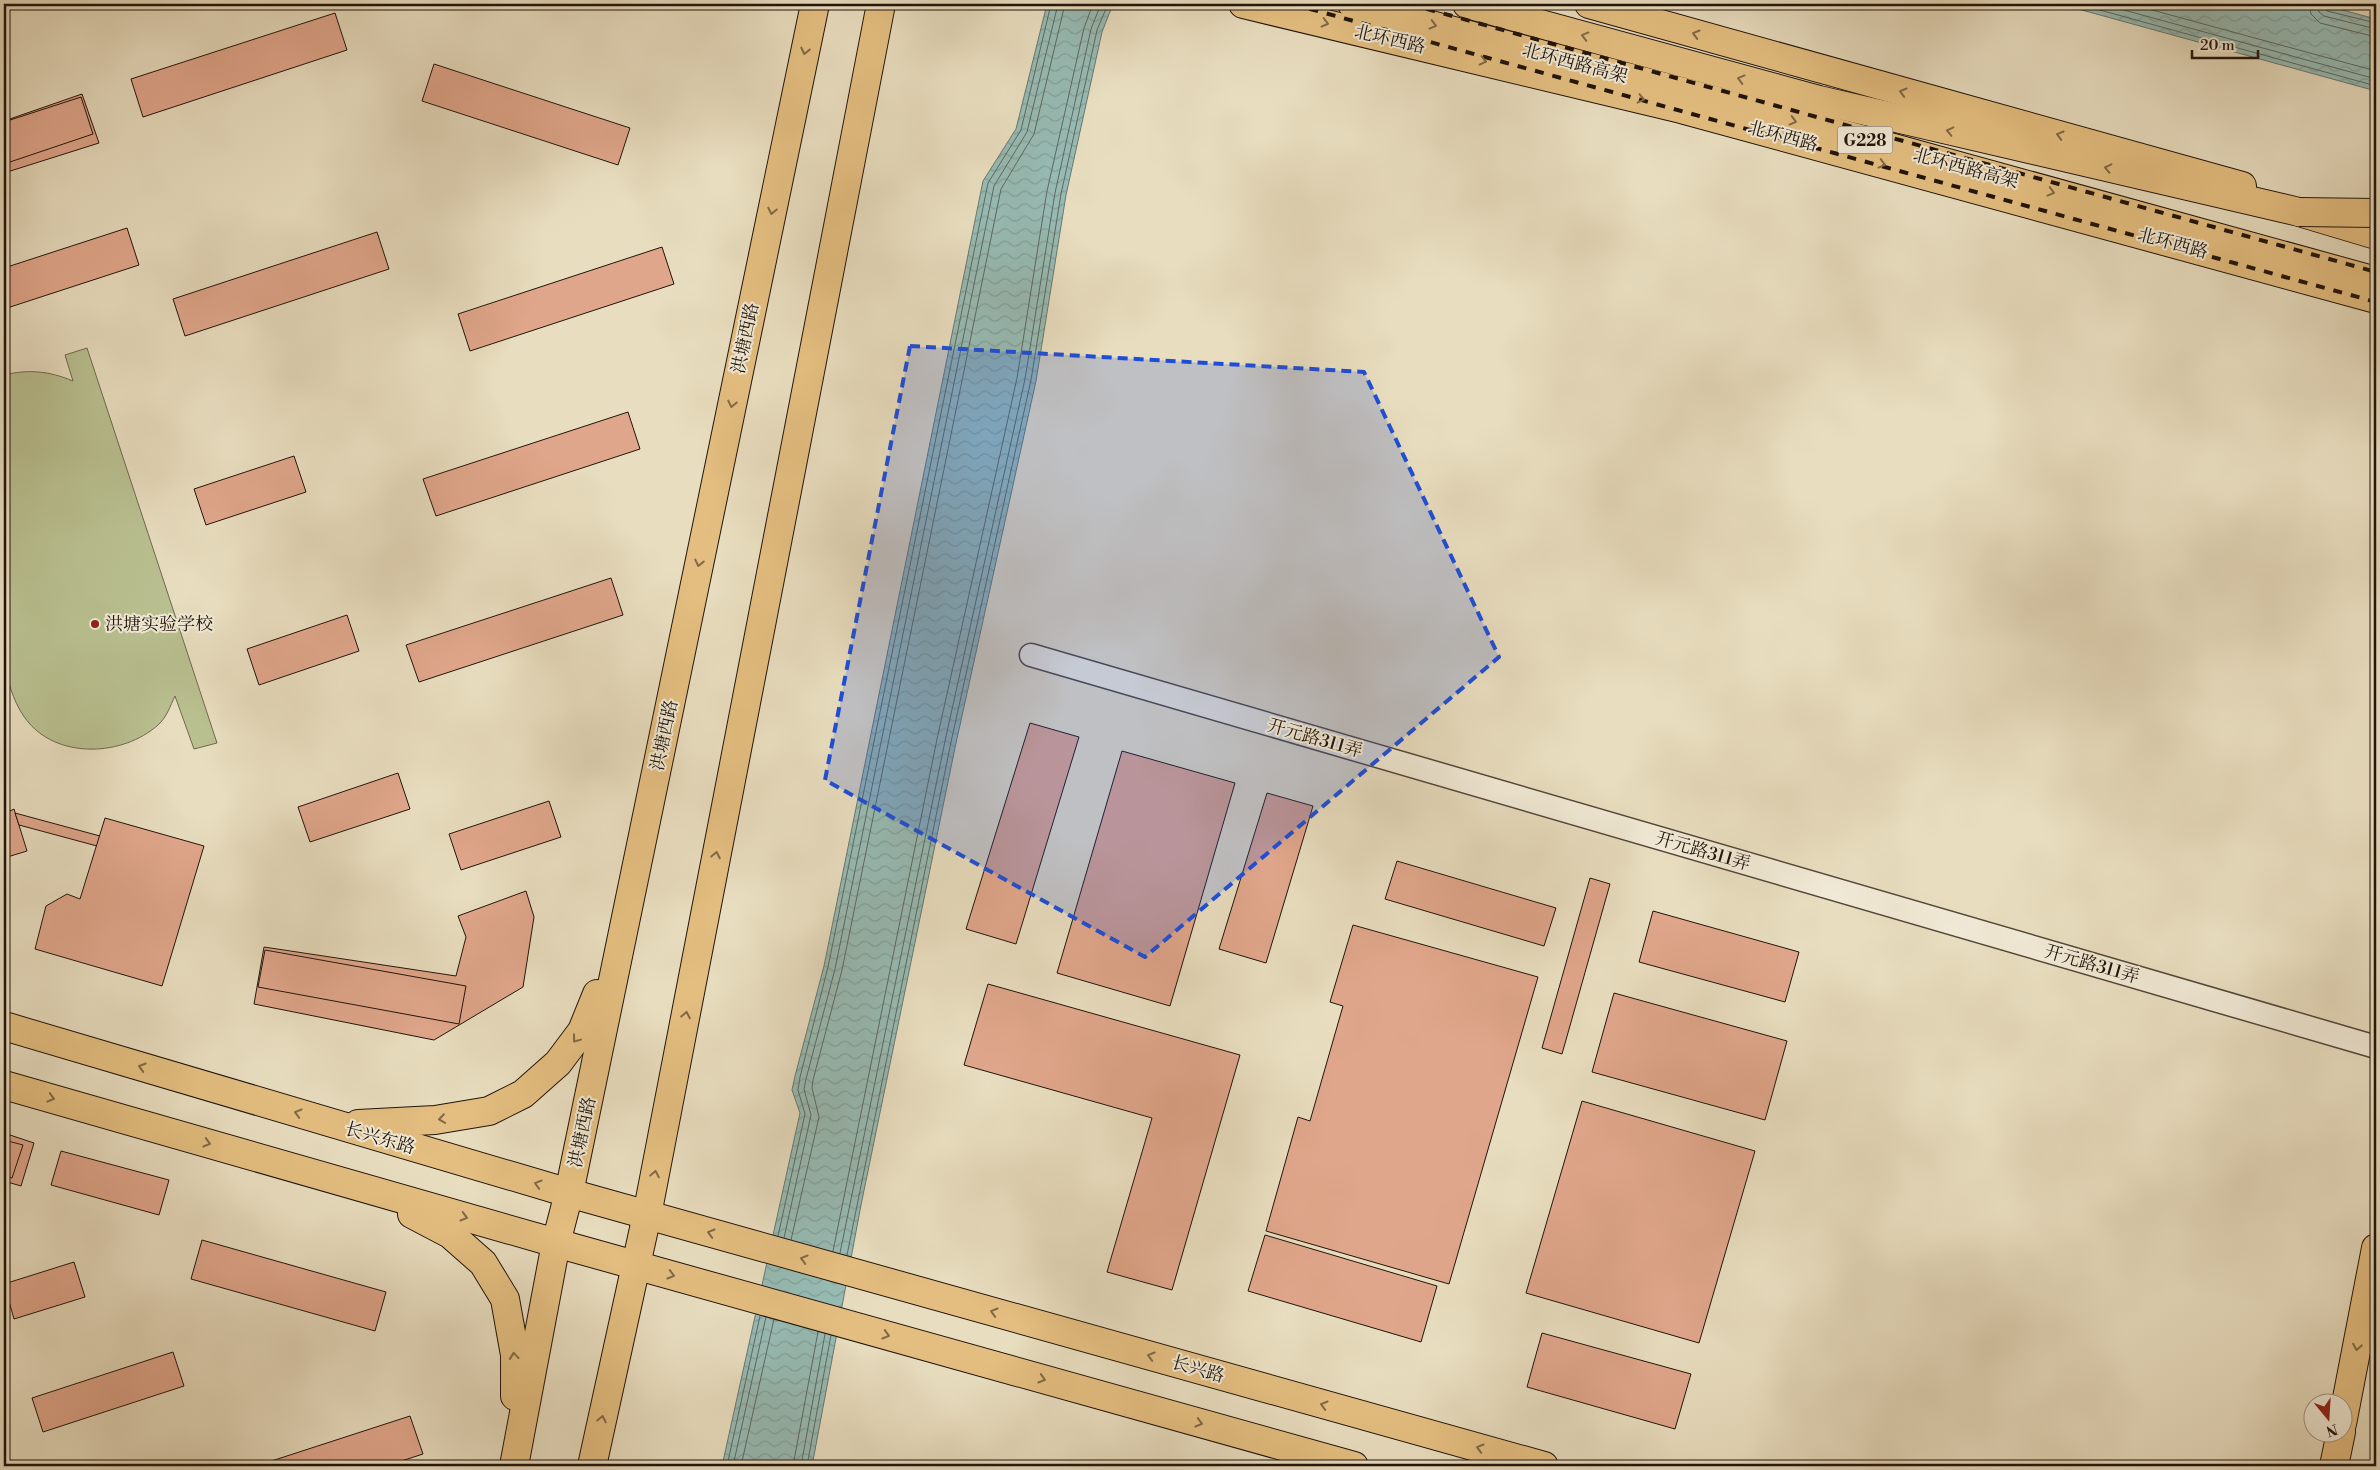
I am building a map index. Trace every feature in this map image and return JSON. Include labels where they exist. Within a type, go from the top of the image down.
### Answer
[{"type":"main road","name":"洪塘西路","points":[[515,1462],[556,1243],[569,1193],[815,4]]},
{"type":"main road","points":[[592,1466],[647,1215],[881,4]]},
{"type":"main road","name":"北环西路","points":[[1243,4],[1681,109],[2376,299]]},
{"type":"main road","name":"北环西路高架","points":[[1352,4],[1860,139],[2376,281]]},
{"type":"main road","name":"北环西路高架","points":[[1468,4],[1819,100],[2299,212],[2376,234]]},
{"type":"main road","points":[[1589,4],[2376,224]]},
{"type":"main road","points":[[2299,212],[2376,213]]},
{"type":"main road","points":[[338,1125],[435,1120],[489,1111],[522,1094],[558,1063],[582,1031],[623,930]]},
{"type":"main road","name":"长兴东路","points":[[4,1026],[569,1193],[758,1246]]},
{"type":"main road","points":[[4,1085],[556,1243],[1354,1466]]},
{"type":"main road","points":[[366,1189],[450,1234],[483,1262],[505,1299],[515,1355],[515,1462]]},
{"type":"main road","name":"长兴路","points":[[758,1246],[1544,1466]]},
{"type":"main road","points":[[2348,1392],[2376,1248]]},
{"type":"main road","points":[[2334,1466],[2339,1442]]},
{"type":"street","name":"开元路311弄","points":[[1031,655],[2376,1047]]},
{"type":"highlighted area","points":[[910,346],[1364,372],[1499,657],[1145,957],[825,780]]},
{"type":"green space","points":[[87,348],[217,743],[194,749],[175,696],[161,722],[144,735],[127,743],[110,747],[74,748],[57,743],[42,735],[29,723],[20,710],[11,689],[4,667],[4,375],[39,372],[73,381],[65,355]]},
{"type":"water","points":[[1047,4],[1113,4],[1102,32],[1066,195],[1036,381],[956,743],[861,1205],[812,1466],[722,1466],[800,1113],[792,1090],[824,966],[983,181],[1016,129]]},
{"type":"water","points":[[2060,4],[2320,4],[2376,19],[2376,91]]},
{"type":"building","points":[[335,13],[347,50],[143,117],[131,79]]},
{"type":"building","points":[[434,64],[630,128],[618,165],[422,101]]},
{"type":"building","points":[[82,94],[99,143],[4,173],[4,121]]},
{"type":"building","points":[[81,97],[93,134],[4,164],[4,122]]},
{"type":"building","points":[[127,228],[139,265],[4,309],[4,268]]},
{"type":"building","points":[[377,232],[389,269],[185,336],[173,299]]},
{"type":"building","points":[[662,247],[674,284],[470,351],[458,314]]},
{"type":"building","points":[[628,412],[640,449],[436,516],[423,479]]},
{"type":"building","points":[[294,456],[306,492],[206,525],[194,489]]},
{"type":"building","points":[[611,578],[623,615],[419,682],[406,645]]},
{"type":"building","points":[[347,615],[359,651],[259,685],[247,649]]},
{"type":"building","points":[[1030,723],[1079,737],[1016,944],[966,929]]},
{"type":"building","points":[[1122,751],[1235,783],[1170,1006],[1057,973]]},
{"type":"building","points":[[398,773],[410,809],[310,842],[298,807]]},
{"type":"building","points":[[4,792],[10,811],[14,809],[27,851],[4,858]]},
{"type":"building","points":[[1267,793],[1313,806],[1266,963],[1219,949]]},
{"type":"building","points":[[549,801],[561,837],[461,870],[449,834]]},
{"type":"building","points":[[15,813],[100,836],[97,846],[19,825]]},
{"type":"building","points":[[105,818],[204,846],[162,986],[35,949],[46,906],[67,894],[80,899]]},
{"type":"building","points":[[1397,861],[1556,908],[1544,946],[1385,899]]},
{"type":"building","points":[[1590,878],[1610,884],[1562,1054],[1542,1048]]},
{"type":"building","points":[[526,891],[534,917],[523,987],[434,1040],[254,1004],[264,947],[456,976],[466,937],[458,916]]},
{"type":"building","points":[[1653,911],[1799,952],[1785,1002],[1639,962]]},
{"type":"building","points":[[1353,925],[1538,977],[1449,1284],[1266,1231],[1298,1117],[1310,1121],[1343,1006],[1330,1002]]},
{"type":"building","points":[[265,950],[466,986],[459,1024],[258,987]]},
{"type":"building","points":[[988,984],[1240,1055],[1172,1290],[1107,1272],[1152,1118],[964,1065]]},
{"type":"building","points":[[1614,993],[1787,1041],[1765,1120],[1592,1072]]},
{"type":"building","points":[[1582,1101],[1755,1151],[1699,1343],[1526,1293]]},
{"type":"building","points":[[4,1133],[34,1143],[21,1186],[4,1181]]},
{"type":"building","points":[[4,1140],[23,1145],[12,1178],[4,1175]]},
{"type":"building","points":[[61,1151],[169,1180],[159,1215],[51,1185]]},
{"type":"building","points":[[1265,1235],[1437,1286],[1421,1342],[1248,1291]]},
{"type":"building","points":[[202,1240],[386,1292],[375,1331],[191,1279]]},
{"type":"building","points":[[74,1262],[85,1297],[14,1319],[4,1284]]},
{"type":"building","points":[[1542,1333],[1691,1374],[1675,1429],[1527,1387]]},
{"type":"building","points":[[173,1352],[184,1386],[43,1432],[32,1398]]},
{"type":"building","points":[[410,1416],[423,1454],[386,1466],[256,1466]]},
{"type":"railway","points":[[1292,4],[2376,302]]},
{"type":"railway","points":[[1409,4],[2376,272]]},
{"type":"place","name":"洪塘实验学校","points":[[95,624]]}]
